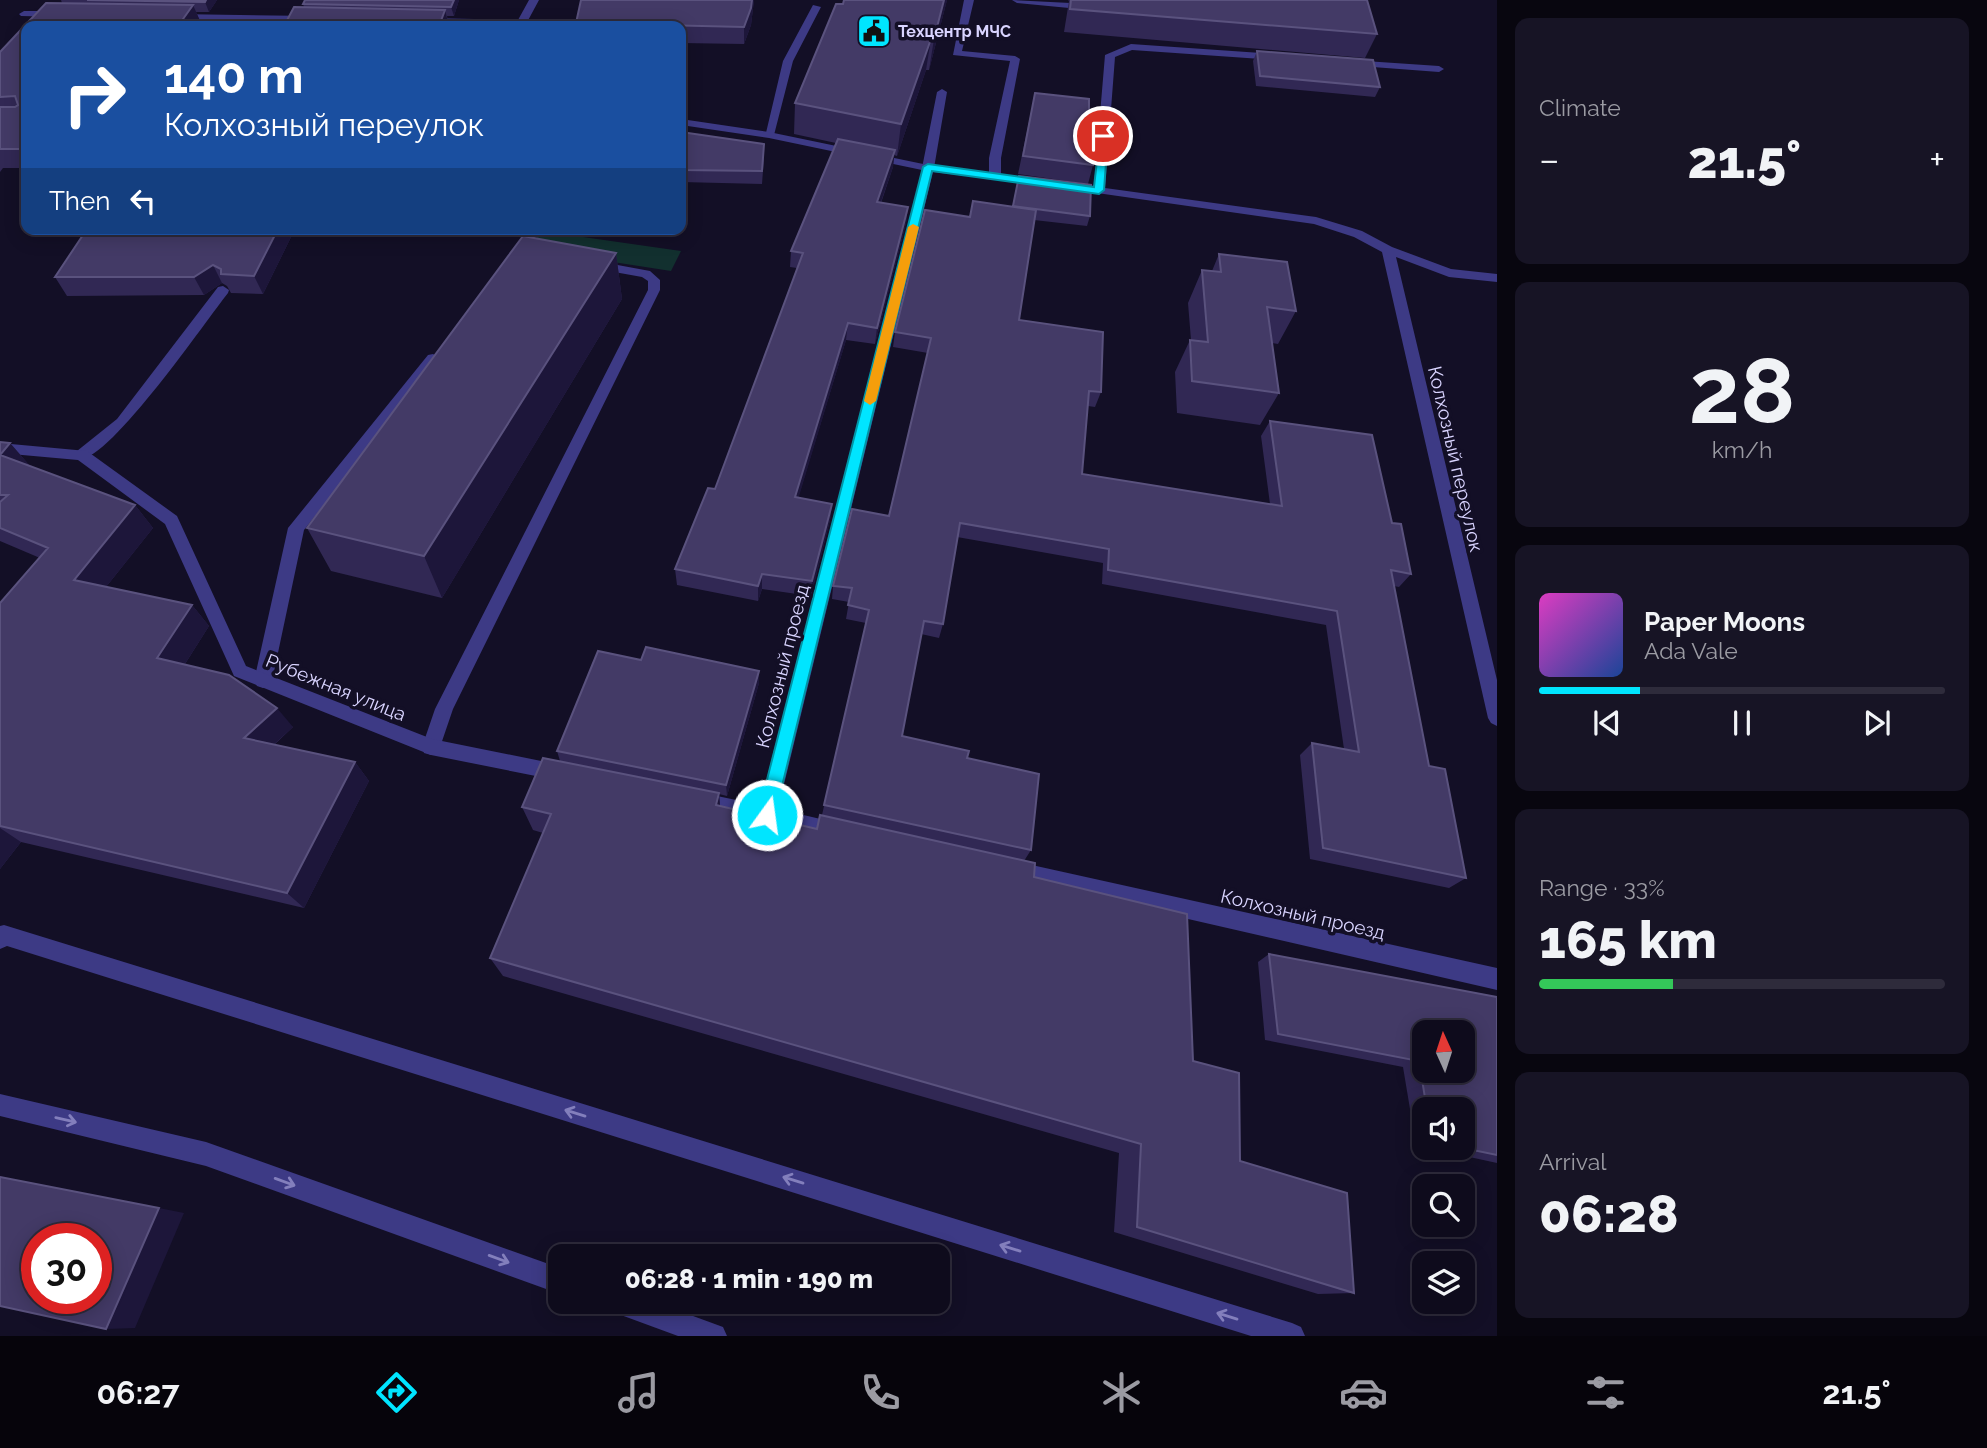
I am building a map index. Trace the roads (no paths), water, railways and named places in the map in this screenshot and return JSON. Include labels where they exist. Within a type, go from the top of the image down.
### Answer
[{"type":"street","points":[[523,21],[534,0]]},
{"type":"street","points":[[969,0],[956,53],[1015,59],[995,158],[995,176]]},
{"type":"street","points":[[1017,0],[1099,8]]},
{"type":"street","points":[[769,135],[788,61],[816,7]]},
{"type":"street","points":[[24,14],[66,15]]},
{"type":"street","points":[[162,16],[328,19]]},
{"type":"street","points":[[1099,190],[1110,55],[1131,47],[1292,58]]},
{"type":"street","points":[[1332,61],[1439,69]]},
{"type":"street","name":"Колхозный проезд","points":[[767,815],[928,167],[942,92]]},
{"type":"street","points":[[686,122],[769,135],[928,167],[1316,221],[1358,234],[1388,250],[1449,273],[1497,278]]},
{"type":"street","name":"Колхозный переулок","points":[[1388,250],[1497,718]]},
{"type":"street","points":[[431,747],[444,709],[654,290],[654,280],[646,274],[581,262]]},
{"type":"street","points":[[0,448],[82,455],[122,422],[223,290]]},
{"type":"street","points":[[263,681],[296,528],[443,346]]},
{"type":"street","name":"Рубежная улица","points":[[82,455],[171,520],[240,671],[431,747],[579,777]]},
{"type":"street","points":[[686,799],[861,836]]},
{"type":"street","name":"Колхозный проезд","points":[[997,867],[1497,979]]},
{"type":"street","points":[[0,939],[4,934],[1292,1336]]},
{"type":"street","points":[[0,1105],[206,1154],[548,1277]]},
{"type":"street","points":[[653,1314],[714,1336]]},
{"type":"place","name":"Техцентр МЧС","points":[[874,31]]}]
